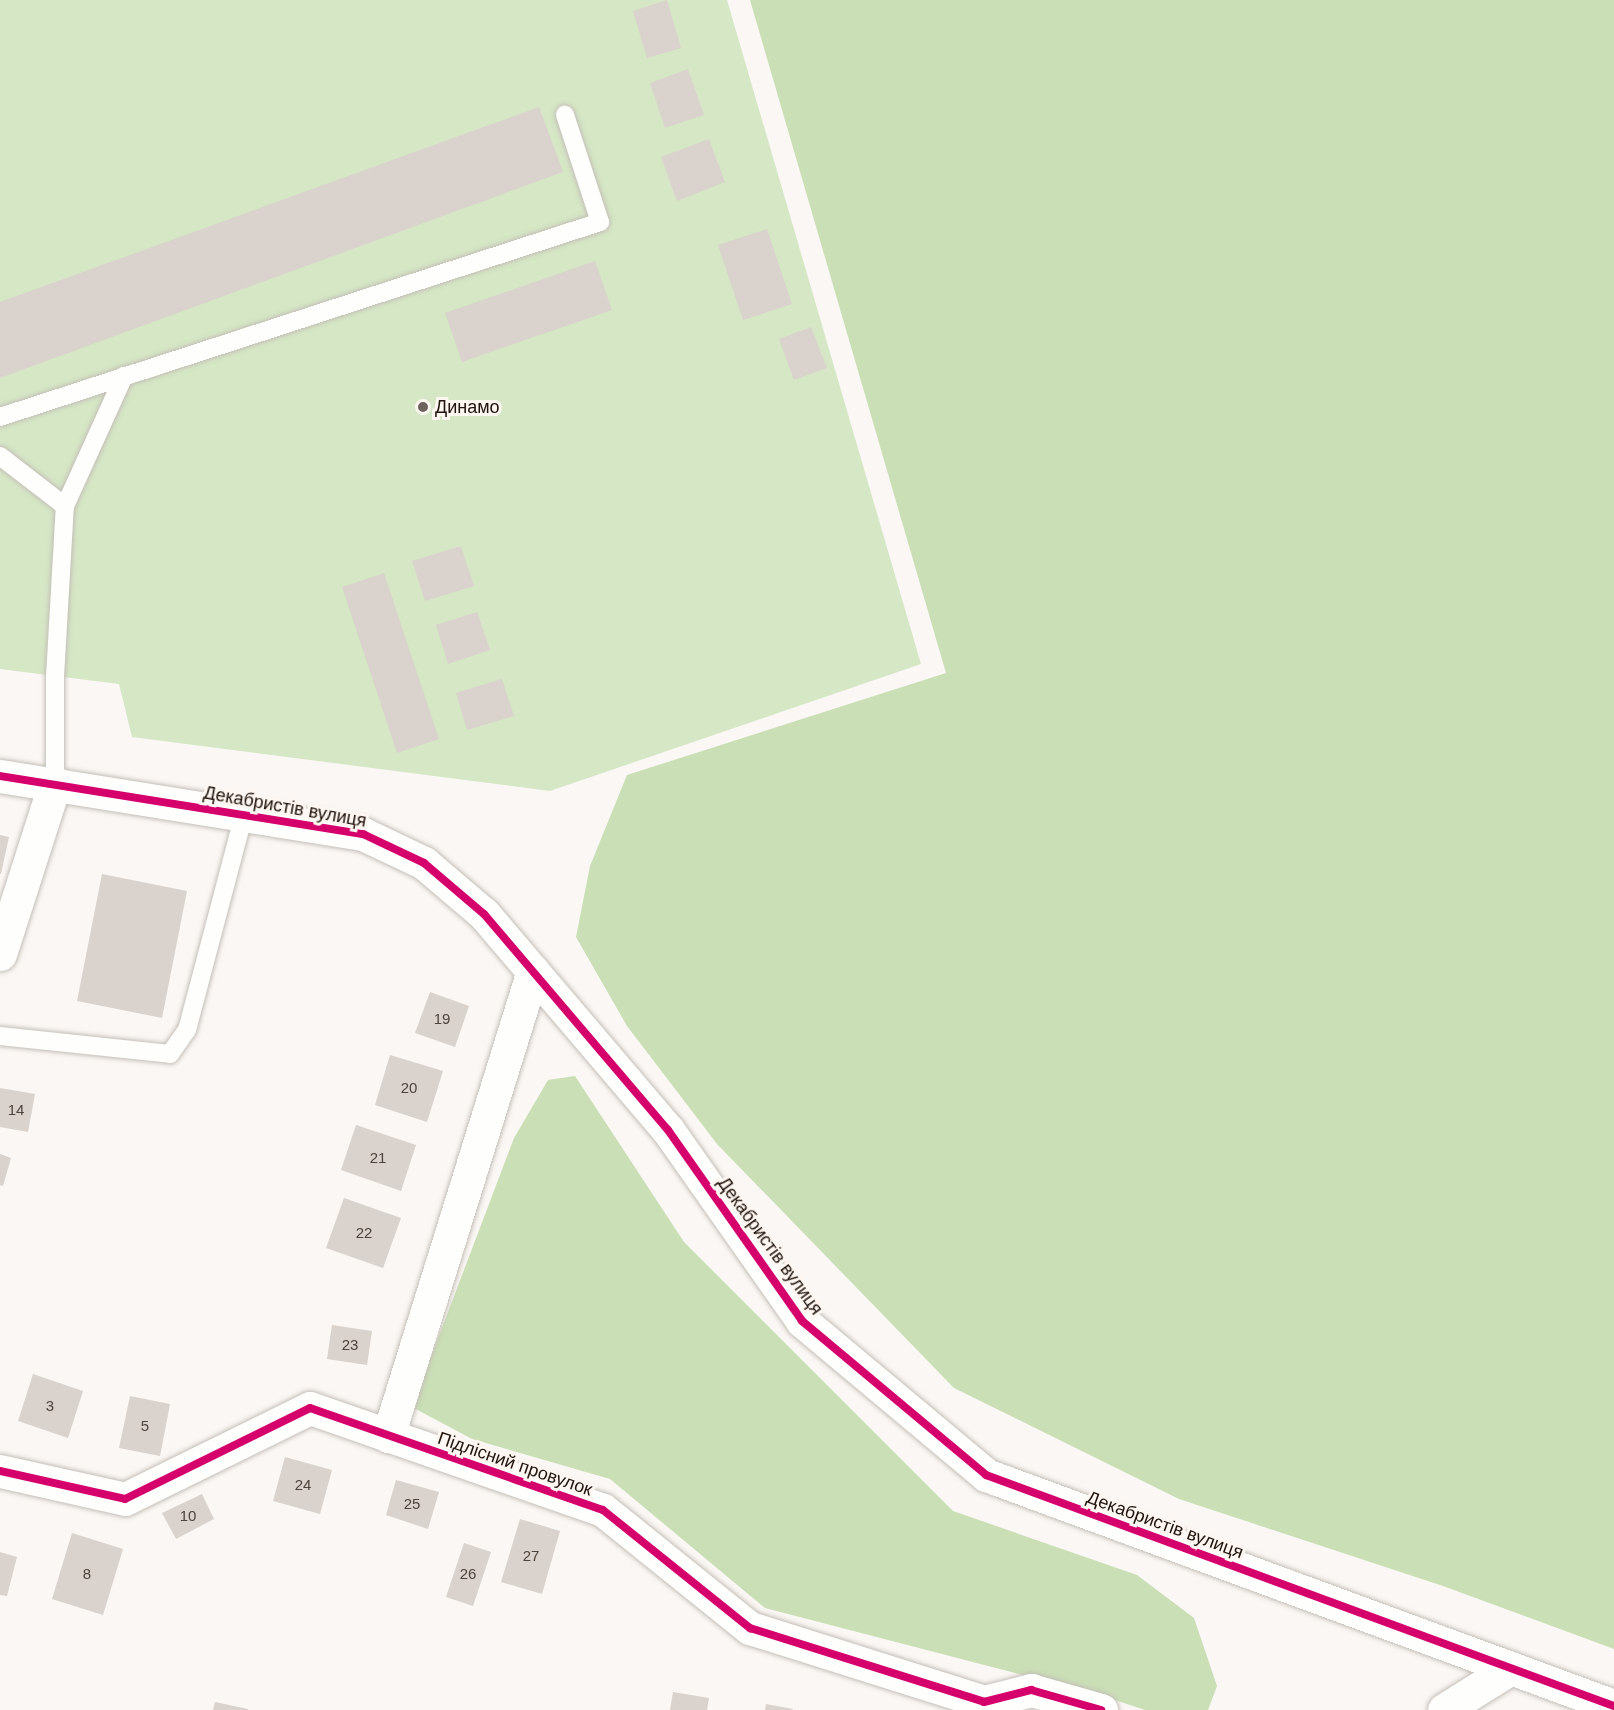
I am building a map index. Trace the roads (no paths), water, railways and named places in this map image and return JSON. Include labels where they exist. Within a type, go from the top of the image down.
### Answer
[{"type":"street","name":"Декабристів вулиця","points":[[0,776],[363,834],[424,863],[484,914],[668,1130],[802,1321],[986,1475],[1614,1706]]},
{"type":"street","points":[[0,954],[55,783]]},
{"type":"street","points":[[388,1436],[533,971]]},
{"type":"street","name":"Підлісний провулок","points":[[0,1471],[125,1499],[310,1408],[603,1510],[750,1628],[984,1702],[1031,1690],[1101,1710]]},
{"type":"street","points":[[1444,1710],[1511,1668]]},
{"type":"lane","points":[[0,417],[600,222],[565,116]]},
{"type":"lane","points":[[55,783],[55,677],[65,506],[124,376]]},
{"type":"lane","points":[[0,456],[65,506]]},
{"type":"lane","points":[[0,1036],[170,1054],[187,1030],[244,814]]},
{"type":"place","name":"Динамо","points":[[423,407]]}]
